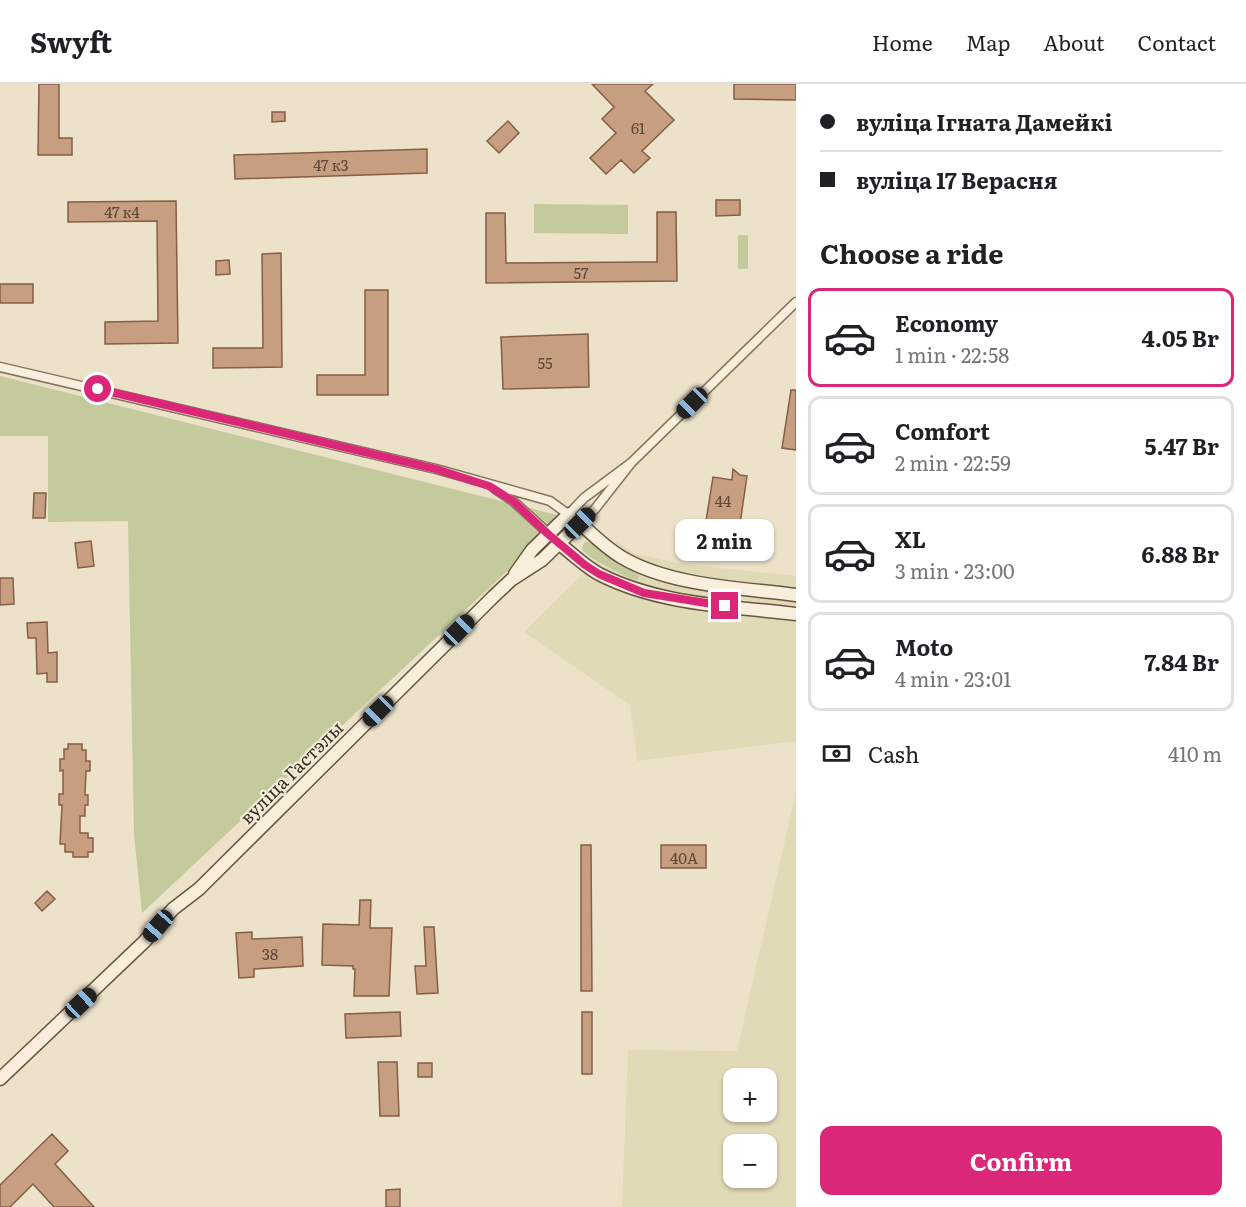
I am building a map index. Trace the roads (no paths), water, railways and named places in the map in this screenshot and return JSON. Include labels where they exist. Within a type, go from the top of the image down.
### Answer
[{"type":"main road","name":"вуліца Гастэлы","points":[[0,1079],[144,942],[179,915],[199,889],[511,580],[532,550],[569,514]]},
{"type":"main road","name":"вуліца Гастэлы","points":[[511,580],[542,560],[580,523]]},
{"type":"main road","points":[[580,523],[623,558],[649,571],[685,580],[796,595]]},
{"type":"main road","points":[[559,543],[599,574],[644,593],[678,600],[796,614]]},
{"type":"street","name":"вуліца Гастэлы","points":[[580,523],[631,463],[796,302]]},
{"type":"street","points":[[0,367],[436,469],[489,486],[550,501],[580,523]]},
{"type":"street","name":"вуліца Гастэлы","points":[[569,514],[584,498],[631,463]]},
{"type":"street","points":[[489,486],[513,501],[559,543]]}]
